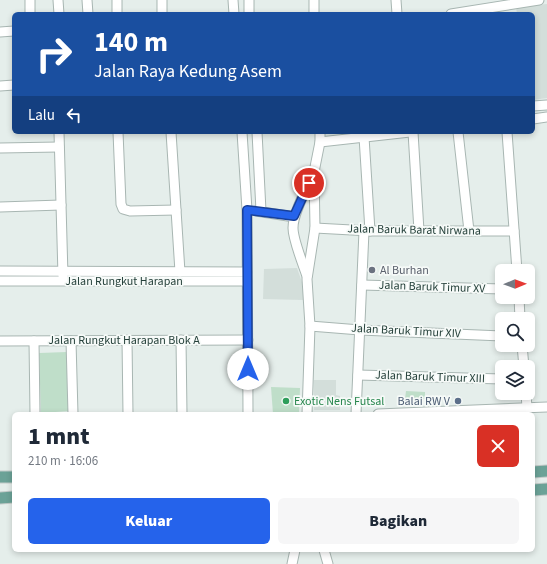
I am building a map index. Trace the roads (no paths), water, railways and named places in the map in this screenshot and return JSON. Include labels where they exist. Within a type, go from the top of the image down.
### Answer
[{"type":"main road","points":[[535,472],[547,471]]},
{"type":"main road","points":[[0,477],[12,477]]},
{"type":"main road","points":[[535,490],[547,489]]},
{"type":"main road","points":[[0,498],[12,497]]},
{"type":"street","points":[[30,0],[30,12]]},
{"type":"street","points":[[58,0],[58,12]]},
{"type":"street","points":[[87,0],[88,12]]},
{"type":"street","points":[[117,0],[117,12]]},
{"type":"street","points":[[162,0],[162,12]]},
{"type":"street","points":[[233,0],[234,12]]},
{"type":"street","points":[[248,0],[249,12]]},
{"type":"street","points":[[314,0],[314,12]]},
{"type":"street","points":[[396,0],[397,12]]},
{"type":"street","points":[[457,12],[487,4],[539,0]]},
{"type":"street","points":[[0,32],[12,31]]},
{"type":"street","points":[[0,86],[12,85]]},
{"type":"street","points":[[535,106],[547,104]]},
{"type":"street","points":[[535,119],[547,117]]},
{"type":"street","points":[[59,134],[63,281]]},
{"type":"street","points":[[118,134],[121,204],[123,209],[130,211],[176,210]]},
{"type":"street","points":[[171,134],[180,272]]},
{"type":"street","points":[[242,134],[247,210],[248,412]]},
{"type":"street","points":[[256,134],[261,211]]},
{"type":"street","points":[[307,412],[310,326],[308,279],[315,228],[314,172],[320,142],[320,134]]},
{"type":"street","points":[[320,142],[392,134]]},
{"type":"street","points":[[411,134],[420,231]]},
{"type":"street","points":[[458,134],[469,231]]},
{"type":"street","points":[[507,134],[516,264]]},
{"type":"street","points":[[356,412],[362,285],[367,231],[364,137]]},
{"type":"street","points":[[0,148],[59,147]]},
{"type":"street","points":[[308,279],[294,236],[293,227],[294,216],[314,172]]},
{"type":"street","points":[[0,207],[61,205]]},
{"type":"street","points":[[247,210],[294,216]]},
{"type":"street","name":"Jalan Baruk Barat Nirwana","points":[[315,228],[367,231],[514,231]]},
{"type":"street","name":"Jalan Rungkut Harapan","points":[[0,271],[180,272],[247,277]]},
{"type":"street","name":"Jalan Rungkut Harapan","points":[[0,281],[247,277]]},
{"type":"street","name":"Jalan Baruk Timur XV","points":[[362,285],[495,289]]},
{"type":"street","name":"Jalan Baruk Timur XIV","points":[[310,326],[360,330],[495,336]]},
{"type":"street","points":[[127,340],[128,412]]},
{"type":"street","points":[[181,340],[182,412]]},
{"type":"street","name":"Jalan Rungkut Harapan Blok A","points":[[0,341],[248,340]]},
{"type":"street","points":[[34,341],[35,412]]},
{"type":"street","points":[[71,341],[73,412]]},
{"type":"street","name":"Jalan Baruk Timur XIII","points":[[358,375],[495,379]]},
{"type":"street","points":[[526,400],[527,408]]},
{"type":"street","points":[[428,412],[547,407]]},
{"type":"street","points":[[292,564],[295,552]]},
{"type":"street","points":[[325,552],[328,564]]},
{"type":"place","name":"Al Burhan","points":[[372,270]]},
{"type":"place","name":"Exotic Nens Futsal","points":[[286,401]]},
{"type":"place","name":"Balai RW V","points":[[458,401]]}]
